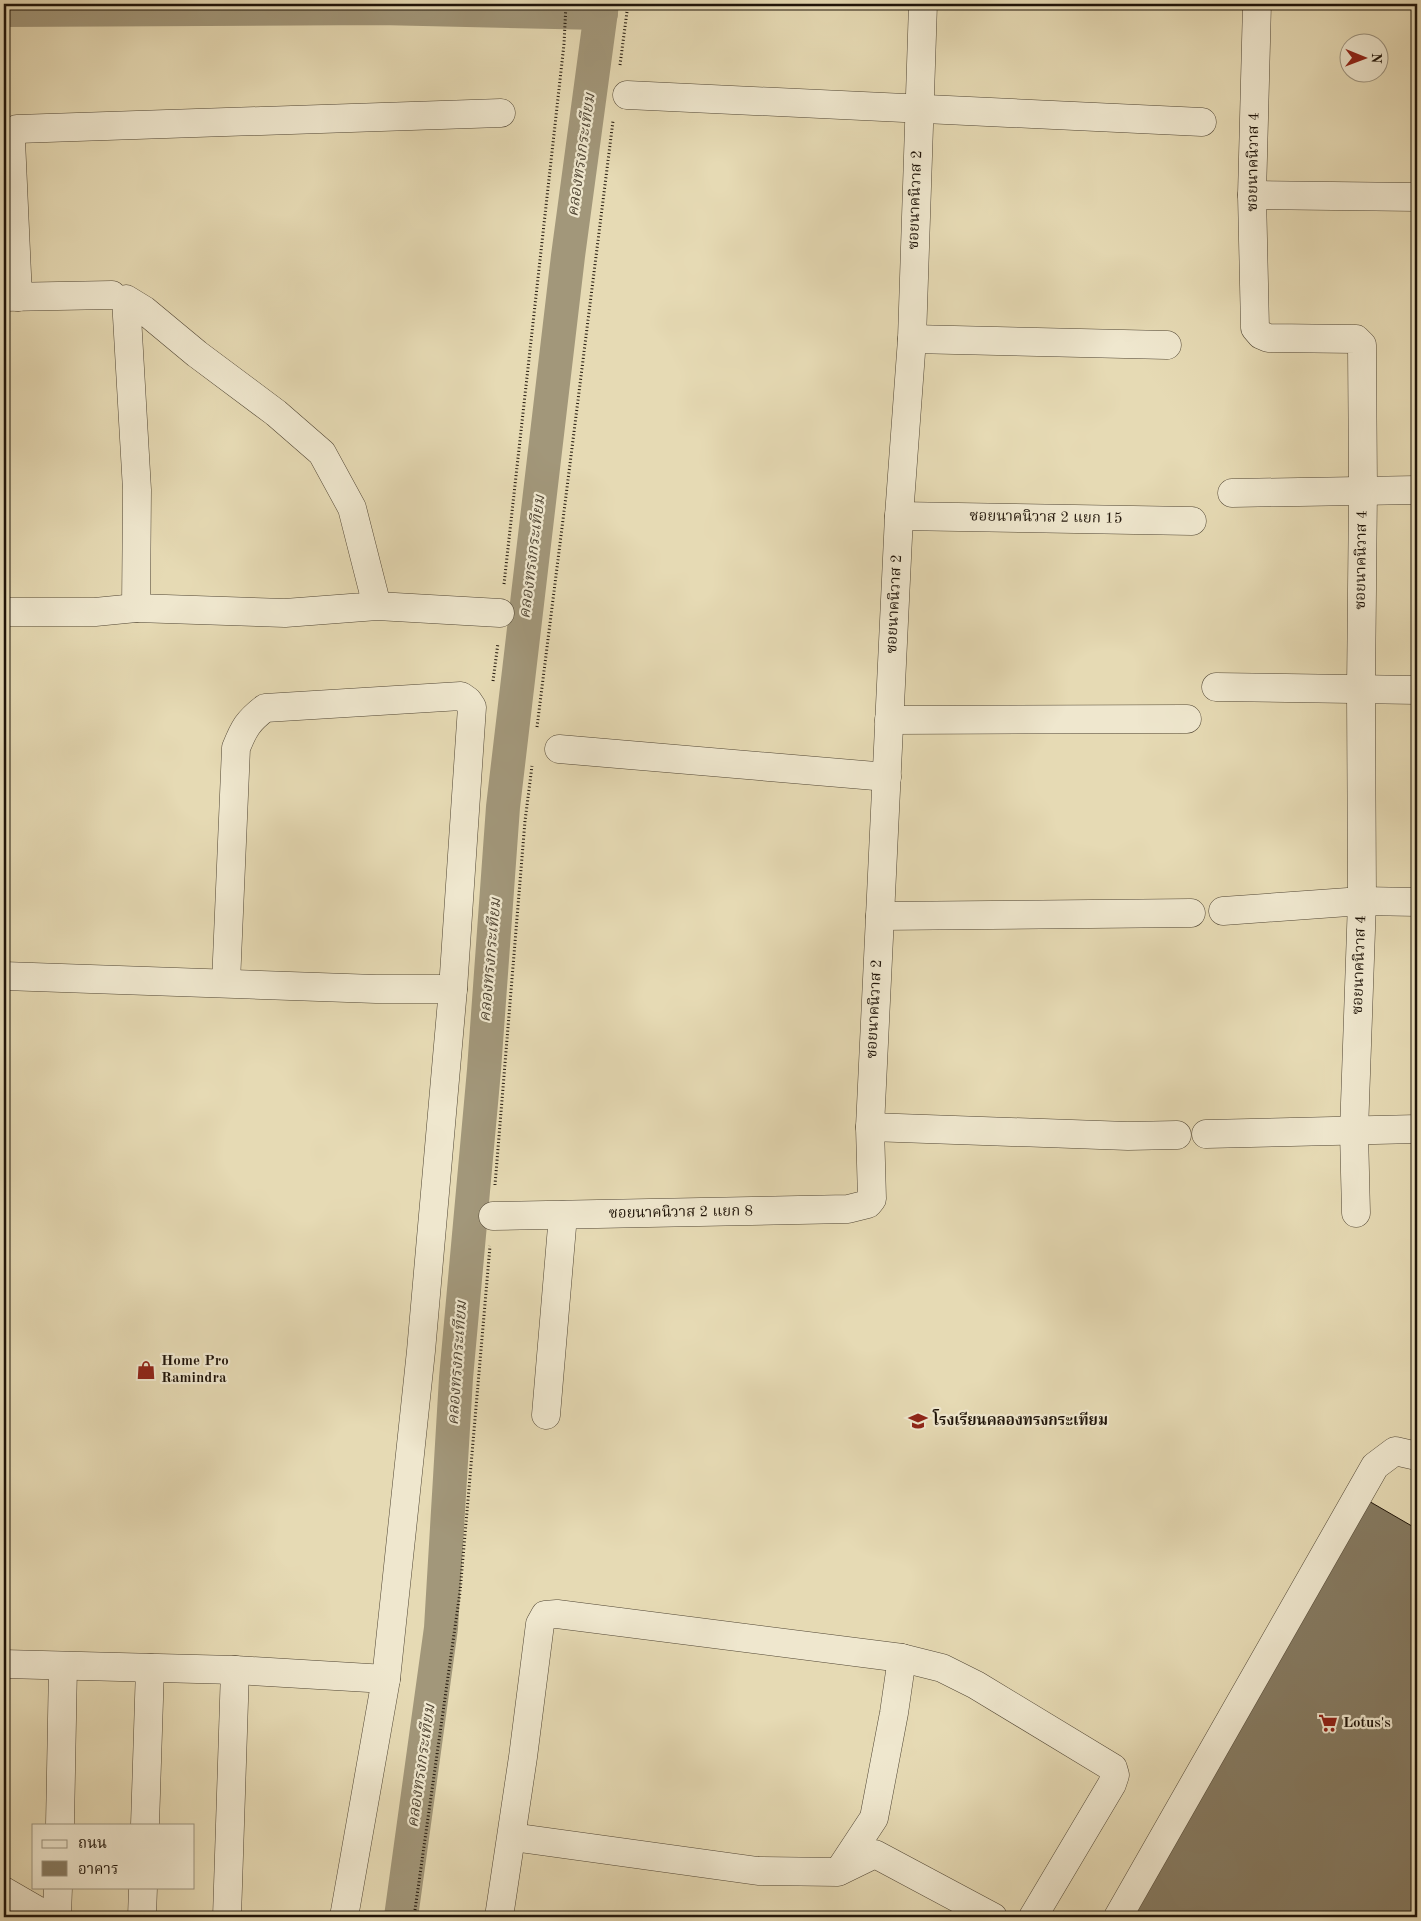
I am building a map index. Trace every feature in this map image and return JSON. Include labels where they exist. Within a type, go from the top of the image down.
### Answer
[{"type":"street","name":"ซอยนาคนิวาส 2","points":[[868,1204],[872,1199],[870,1128],[899,516],[912,339],[924,4]]},
{"type":"street","name":"ซอยนาคนิวาส 4","points":[[1257,4],[1252,196],[1255,328],[1261,335],[1268,338],[1356,339],[1362,344],[1362,901],[1354,1132],[1356,1213]]},
{"type":"street","points":[[620,93],[919,110],[1202,122]]},
{"type":"street","points":[[112,295],[11,297],[11,140],[17,129],[501,113]]},
{"type":"street","points":[[1252,196],[1417,197]]},
{"type":"street","points":[[136,608],[137,490],[126,299],[144,310],[197,354],[276,413],[322,454],[352,508],[376,606]]},
{"type":"street","points":[[912,339],[1167,345]]},
{"type":"street","points":[[1232,493],[1417,490]]},
{"type":"street","name":"ซอยนาคนิวาส 2 แยก 15","points":[[899,516],[1192,521]]},
{"type":"street","points":[[4,612],[95,612],[136,608],[285,613],[376,606],[500,613]]},
{"type":"street","points":[[1216,687],[1417,690]]},
{"type":"street","points":[[226,983],[236,748],[244,728],[252,718],[265,708],[461,696],[468,701],[472,707],[454,989],[421,1351],[386,1679],[344,1917]]},
{"type":"street","points":[[889,720],[1187,718]]},
{"type":"street","points":[[559,749],[887,777]]},
{"type":"street","points":[[1223,911],[1362,901],[1417,902]]},
{"type":"street","points":[[880,916],[1191,913]]},
{"type":"street","points":[[4,976],[376,989],[454,989]]},
{"type":"street","points":[[870,1128],[1128,1136],[1177,1135]]},
{"type":"street","points":[[1206,1134],[1354,1132],[1417,1129]]},
{"type":"street","name":"ซอยนาคนิวาส 2 แยก 8","points":[[493,1216],[848,1209],[868,1204]]},
{"type":"street","points":[[546,1415],[563,1215]]},
{"type":"street","points":[[1118,1917],[1375,1466],[1394,1452],[1417,1456]]},
{"type":"street","points":[[499,1917],[512,1837],[540,1624],[545,1615],[558,1614],[902,1658],[942,1668],[976,1685],[1113,1768],[1115,1775],[1112,1784],[1033,1917]]},
{"type":"street","points":[[838,1872],[874,1818],[902,1658]]},
{"type":"street","points":[[4,1664],[236,1670],[386,1679]]},
{"type":"street","points":[[60,1824],[63,1666]]},
{"type":"street","points":[[145,1824],[150,1668]]},
{"type":"street","points":[[227,1917],[236,1670]]},
{"type":"street","points":[[512,1837],[758,1871],[838,1872],[876,1854],[993,1917]]},
{"type":"street","points":[[57,1917],[58,1888]]},
{"type":"street","points":[[142,1917],[143,1888]]},
{"type":"street","points":[[4,1891],[49,1917]]},
{"type":"path","points":[[564,44],[566,4]]},
{"type":"path","points":[[537,733],[620,93],[628,4]]},
{"type":"path","points":[[414,1917],[460,1592],[526,821],[533,762]]},
{"type":"building","name":"Lotus's","points":[[1367,1500],[1417,1529],[1417,1917],[1127,1917]]},
{"type":"waterway","name":"คลองทรงกระเทียม","points":[[401,1917],[441,1628],[456,1378],[484,1070],[503,807],[568,256],[602,4]]},
{"type":"waterway","points":[[4,10],[380,8],[601,13]]},
{"type":"place","name":"Home Pro Ramindra","points":[[146,1370]]},
{"type":"place","name":"โรงเรียนคลองทรงกระเทียม","points":[[918,1421]]},
{"type":"place","name":"Lotus's","points":[[1328,1723]]}]
